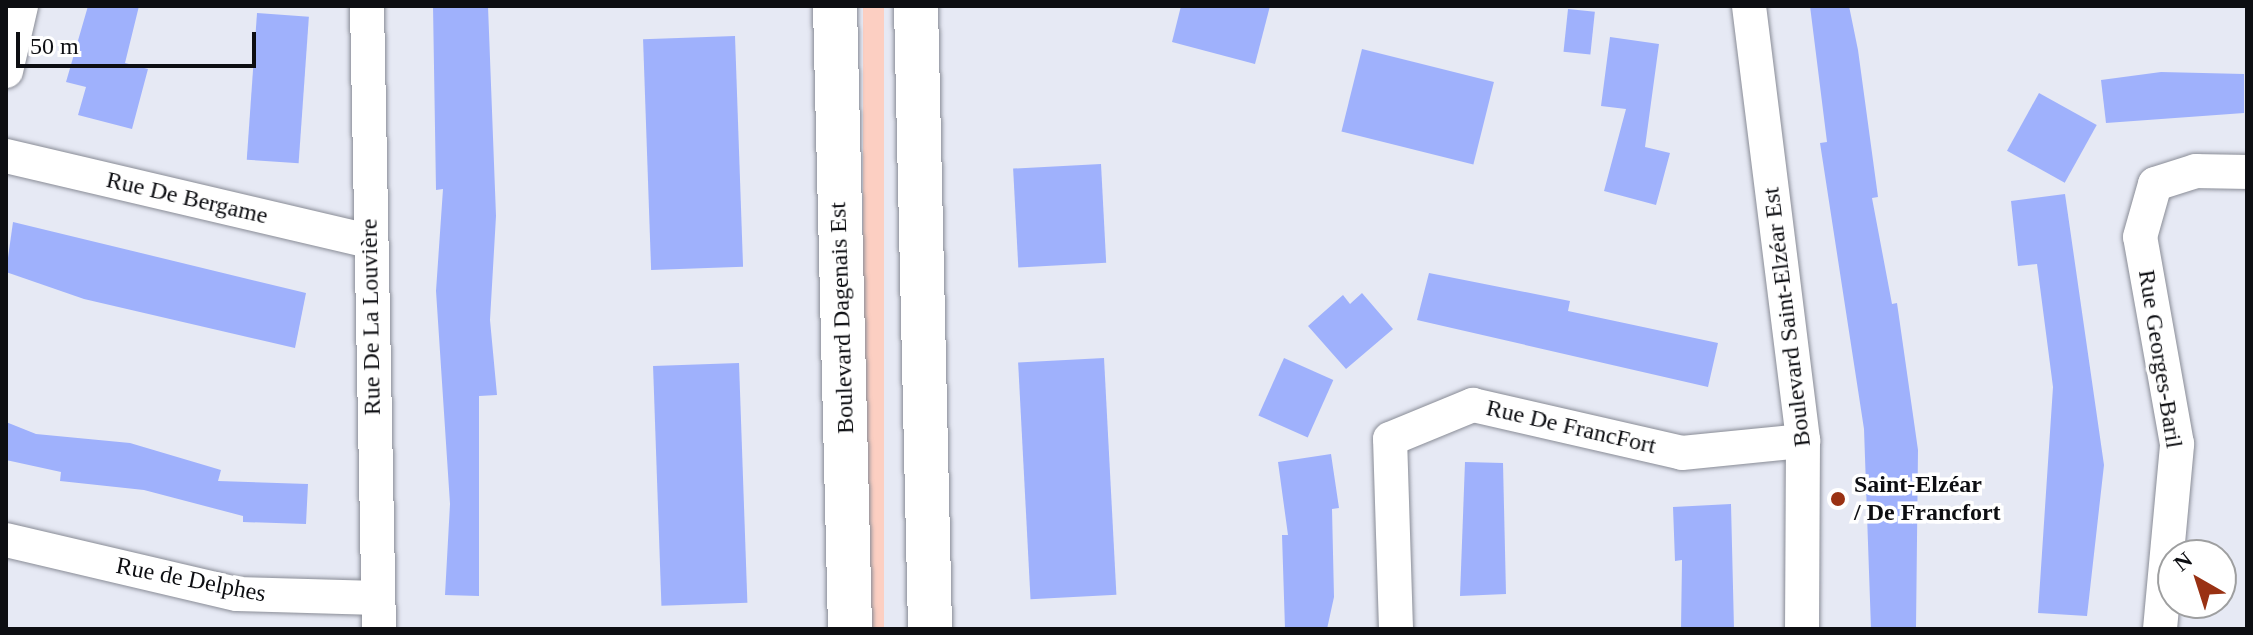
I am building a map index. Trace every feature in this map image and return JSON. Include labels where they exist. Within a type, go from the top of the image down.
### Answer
[{"type":"main road","name":"Boulevard Dagenais Est","points":[[835,6],[850,629]]},
{"type":"main road","points":[[916,6],[930,629]]},
{"type":"street","points":[[6,71],[21,6]]},
{"type":"street","name":"Rue De La Louvière","points":[[367,6],[369,241],[379,614]]},
{"type":"street","name":"Boulevard Saint-Elzéar Est","points":[[1749,6],[1803,441],[1802,629]]},
{"type":"street","name":"Rue De Bergame","points":[[6,156],[369,241]]},
{"type":"street","name":"Rue Georges-Baril","points":[[2160,629],[2177,444],[2140,237],[2155,184],[2196,171],[2247,172]]},
{"type":"street","name":"Rue De FrancFort","points":[[1396,629],[1390,439],[1473,405],[1682,453],[1803,441]]},
{"type":"street","name":"Rue de Delphes","points":[[6,540],[237,594],[379,614]]},
{"type":"shaded area","points":[[863,6],[884,6],[884,629],[863,629]]},
{"type":"building","points":[[88,6],[139,6],[125,63],[148,69],[132,129],[78,115],[86,87],[66,82]]},
{"type":"building","points":[[433,6],[488,6],[496,216],[490,320],[497,395],[479,396],[479,596],[445,595],[450,504],[436,291],[443,189],[436,190]]},
{"type":"building","points":[[1181,6],[1270,6],[1255,64],[1172,42]]},
{"type":"building","points":[[1810,6],[1849,6],[1858,50],[1878,197],[1872,198],[1892,304],[1897,303],[1918,450],[1916,629],[1871,629],[1864,429],[1820,143],[1827,142]]},
{"type":"building","points":[[1568,9],[1595,12],[1590,55],[1564,52]]},
{"type":"building","points":[[257,13],[309,17],[299,163],[247,160]]},
{"type":"building","points":[[735,36],[743,267],[651,270],[643,39]]},
{"type":"building","points":[[1610,37],[1659,44],[1645,147],[1670,153],[1656,205],[1604,191],[1626,109],[1601,106]]},
{"type":"building","points":[[1362,49],[1494,82],[1473,164],[1341,131]]},
{"type":"building","points":[[2161,72],[2244,74],[2244,113],[2106,123],[2101,80]]},
{"type":"building","points":[[2039,93],[2097,125],[2065,183],[2007,151]]},
{"type":"building","points":[[1101,164],[1106,263],[1018,267],[1013,169]]},
{"type":"building","points":[[2065,194],[2104,465],[2087,616],[2038,613],[2053,387],[2037,264],[2018,266],[2011,201]]},
{"type":"building","points":[[13,222],[306,293],[295,348],[84,299],[6,272]]},
{"type":"building","points":[[1429,273],[1570,301],[1568,311],[1718,343],[1708,387],[1417,320]]},
{"type":"building","points":[[1362,293],[1393,329],[1346,369],[1308,326],[1343,295],[1350,304]]},
{"type":"building","points":[[1104,358],[1116,595],[1031,599],[1018,363]]},
{"type":"building","points":[[1284,358],[1333,380],[1308,438],[1258,416]]},
{"type":"building","points":[[739,363],[747,603],[661,606],[653,366]]},
{"type":"building","points":[[6,422],[36,434],[130,443],[221,470],[218,481],[308,484],[306,524],[243,522],[243,516],[144,490],[60,481],[61,472],[6,460]]},
{"type":"building","points":[[1331,454],[1339,508],[1332,509],[1334,597],[1327,629],[1285,629],[1282,535],[1288,535],[1278,462]]},
{"type":"building","points":[[1465,462],[1503,463],[1506,594],[1460,596]]},
{"type":"building","points":[[1731,504],[1734,629],[1681,629],[1682,560],[1675,561],[1673,507]]},
{"type":"place","name":"Saint-Elzéar / De Francfort","points":[[1838,499]]}]
